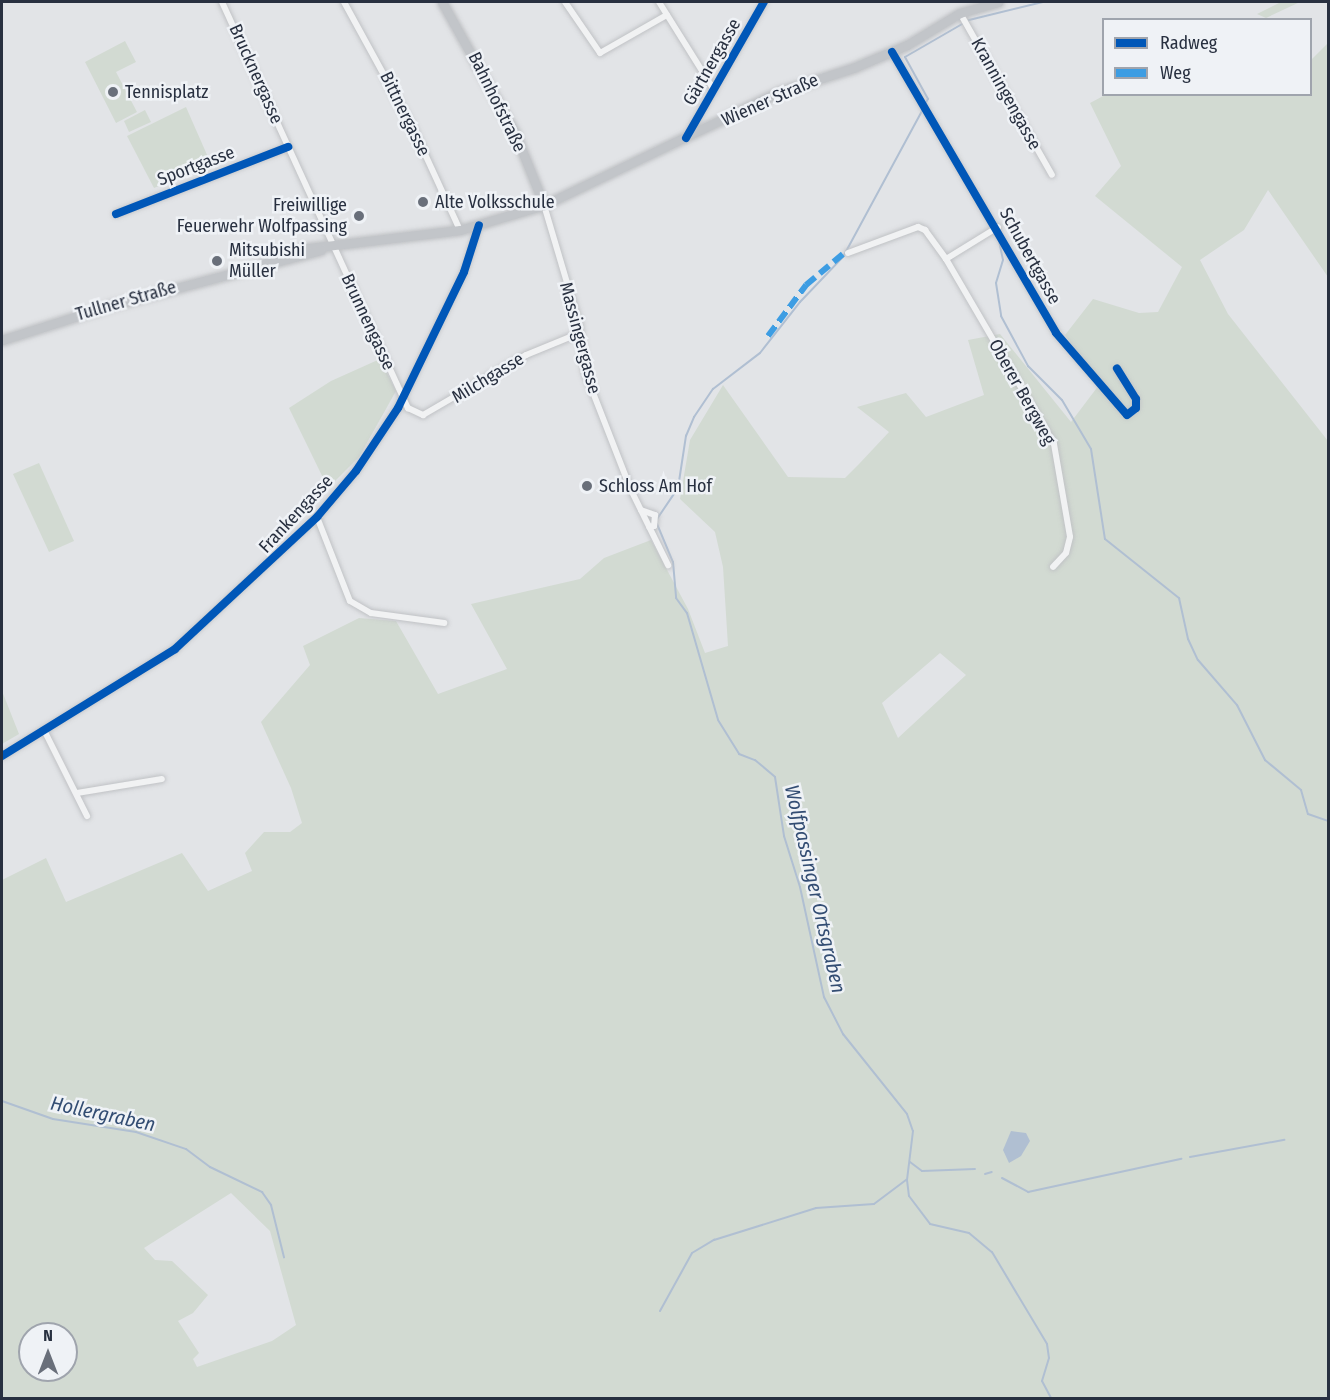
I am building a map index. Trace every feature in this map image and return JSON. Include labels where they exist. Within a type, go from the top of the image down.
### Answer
[{"type":"main road","name":"Bahnhofstraße","points":[[442,2],[515,133],[544,206]]},
{"type":"main road","name":"Wiener Straße","points":[[544,206],[779,92],[892,52],[998,2]]},
{"type":"main road","name":"Tullner Straße","points":[[2,340],[109,306],[300,258],[332,246],[460,230],[544,206]]},
{"type":"street","name":"Brucknergasse","points":[[222,2],[268,94],[288,147],[332,246]]},
{"type":"street","name":"Bittnergasse","points":[[344,2],[408,118],[460,230]]},
{"type":"street","points":[[565,2],[600,53],[667,15]]},
{"type":"street","points":[[659,2],[714,90]]},
{"type":"street","name":"Gärtnergasse","points":[[686,138],[764,2]]},
{"type":"street","name":"Kranningengasse","points":[[963,19],[1052,175]]},
{"type":"street","name":"Schubertgasse","points":[[892,52],[928,110],[1056,333],[1127,415],[1136,408],[1136,399],[1117,368]]},
{"type":"street","name":"Sportgasse","points":[[116,214],[288,147]]},
{"type":"street","name":"Massingergasse","points":[[544,206],[580,333],[585,372],[641,510],[668,565]]},
{"type":"street","name":"Frankengasse","points":[[2,756],[45,732],[175,649],[317,517],[356,471],[404,398],[465,272],[479,225]]},
{"type":"street","name":"Oberer Bergweg","points":[[848,254],[918,227],[925,230],[946,259],[1054,444],[1070,537],[1066,553],[1053,567]]},
{"type":"street","points":[[946,259],[995,229]]},
{"type":"street","name":"Brunnengasse","points":[[332,246],[404,398]]},
{"type":"street","name":"Milchgasse","points":[[404,398],[408,408],[423,415],[512,366],[526,355],[580,333]]},
{"type":"street","points":[[317,517],[351,601],[371,613],[444,623]]},
{"type":"street","points":[[45,732],[87,816]]},
{"type":"street","points":[[77,793],[162,779]]},
{"type":"shaded area","points":[[1281,2],[1300,2],[1266,18],[1257,14]]},
{"type":"shaded area","name":"Tennisplatz","points":[[125,41],[136,62],[116,72],[137,112],[116,123],[85,62]]},
{"type":"shaded area","points":[[1328,43],[1328,277],[1268,190],[1244,230],[1200,260],[1228,314],[1328,441],[1328,1398],[2,1398],[2,880],[46,858],[66,902],[182,853],[208,891],[252,871],[245,853],[264,832],[290,832],[302,823],[291,788],[261,722],[310,665],[303,646],[359,618],[396,621],[438,694],[507,669],[471,604],[580,579],[604,558],[651,540],[688,609],[705,653],[728,646],[723,567],[715,532],[680,499],[690,440],[723,385],[788,477],[845,478],[859,464],[889,432],[857,407],[906,393],[926,417],[984,395],[968,340],[1000,334],[1071,422],[1099,385],[1065,335],[1093,299],[1139,313],[1158,312],[1182,267],[1095,196],[1121,166],[1090,103],[1103,96],[1312,96],[1312,59]],"holes":[[[940,653],[966,675],[898,738],[882,703]],[[231,1193],[270,1231],[296,1325],[272,1341],[197,1367],[193,1359],[199,1353],[178,1321],[193,1313],[208,1295],[172,1261],[155,1260],[144,1248]]]},
{"type":"shaded area","points":[[186,107],[211,164],[154,188],[127,136]]},
{"type":"shaded area","points":[[145,110],[151,122],[129,132],[124,121]]},
{"type":"shaded area","points":[[380,359],[396,391],[359,457],[328,488],[289,408],[331,381]]},
{"type":"shaded area","points":[[39,463],[74,541],[49,552],[13,474]]},
{"type":"shaded area","points":[[2,691],[19,734],[2,744]]},
{"type":"water","points":[[1011,1131],[1026,1133],[1030,1141],[1021,1156],[1009,1163],[1003,1150]]},
{"type":"waterway","name":"Wolfpassinger Ortsgraben","points":[[925,104],[928,99],[905,57],[969,20],[1043,2]]},
{"type":"waterway","name":"Wolfpassinger Ortsgraben","points":[[657,519],[678,488],[686,436],[694,417],[713,389],[760,353],[800,302],[843,257],[923,109]]},
{"type":"waterway","points":[[999,241],[1003,260],[996,283],[1001,316],[1028,366],[1062,400],[1091,449],[1105,539],[1179,598],[1188,639],[1198,660],[1237,705],[1265,760],[1301,790],[1308,814],[1328,821]]},
{"type":"waterway","name":"Wolfpassinger Ortsgraben","points":[[657,524],[673,562],[676,598],[687,613],[718,720],[739,754],[755,760],[775,777],[784,836],[800,887],[824,997],[843,1034],[907,1114],[913,1131],[907,1180],[909,1196],[930,1224],[969,1233],[992,1252],[1047,1344],[1049,1358],[1042,1381],[1051,1398]]},
{"type":"waterway","name":"Hollergraben","points":[[2,1101],[53,1119],[136,1132],[186,1149],[210,1167],[262,1192],[271,1205],[284,1257]]},
{"type":"waterway","points":[[1190,1157],[1284,1140]]},
{"type":"waterway","points":[[1002,1178],[1028,1192],[1181,1159]]},
{"type":"waterway","points":[[910,1162],[922,1171],[975,1169]]},
{"type":"waterway","points":[[985,1174],[992,1172]]},
{"type":"waterway","points":[[660,1311],[692,1253],[714,1240],[816,1208],[874,1204],[906,1180]]},
{"type":"marked path","points":[[768,336],[806,285],[843,254]]},
{"type":"cycle path","points":[[686,138],[764,2]]},
{"type":"cycle path","points":[[892,52],[1056,333],[1127,415],[1136,408],[1136,399],[1117,368]]},
{"type":"cycle path","points":[[116,214],[288,147]]},
{"type":"cycle path","points":[[2,756],[175,649],[317,517],[356,471],[398,408],[464,272],[479,225]]},
{"type":"place","name":"Tennisplatz","points":[[113,92]]},
{"type":"place","name":"Alte Volksschule","points":[[423,202]]},
{"type":"place","name":"Freiwillige Feuerwehr Wolfpassing","points":[[359,216]]},
{"type":"place","name":"Mitsubishi Müller","points":[[217,261]]},
{"type":"place","name":"Schloss Am Hof","points":[[587,486]]}]
